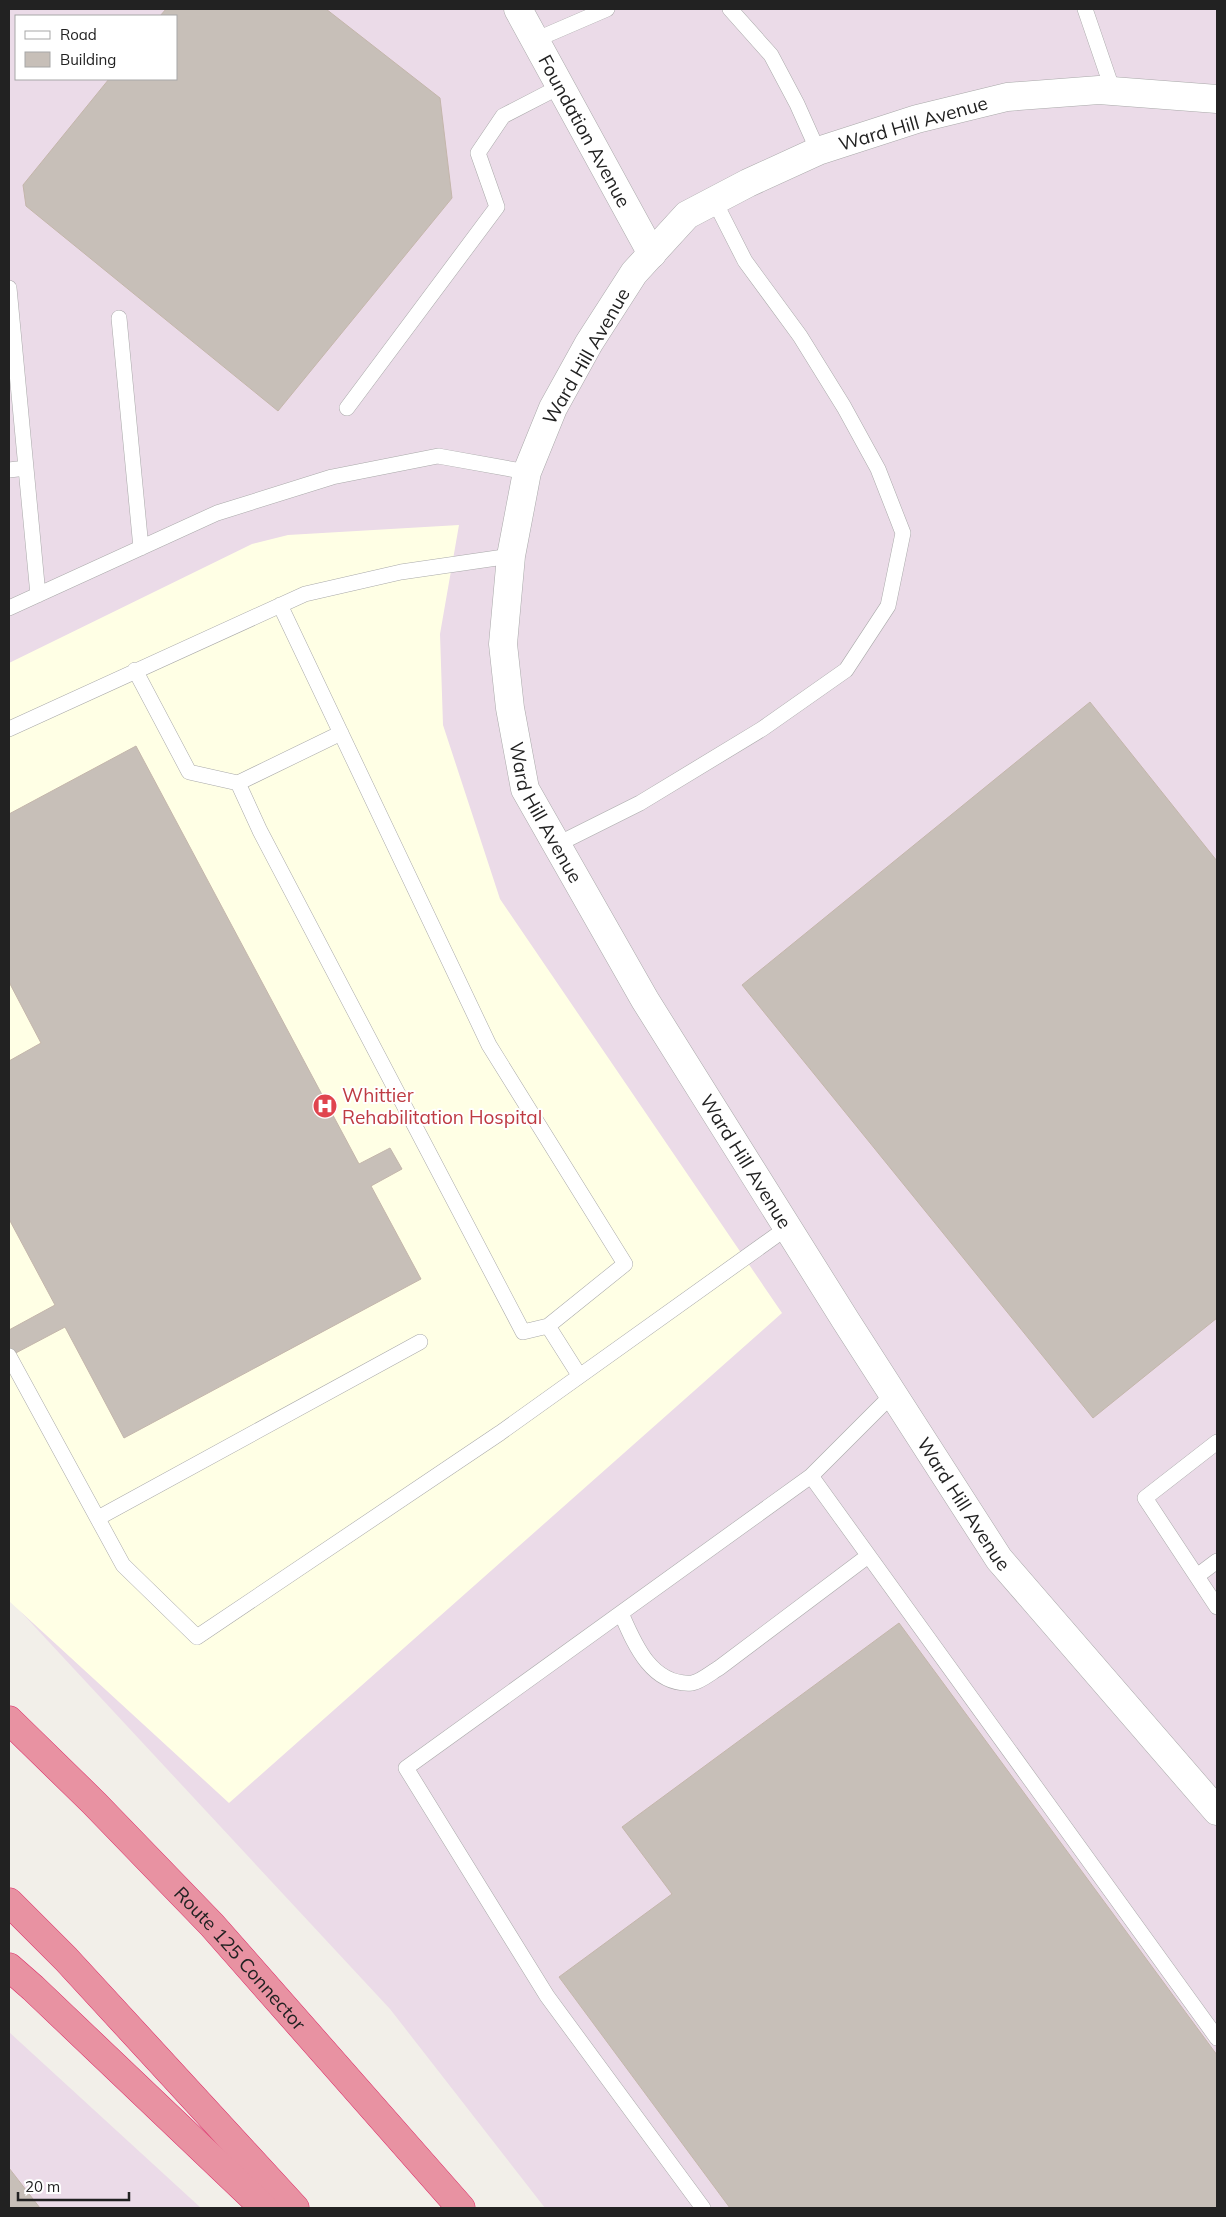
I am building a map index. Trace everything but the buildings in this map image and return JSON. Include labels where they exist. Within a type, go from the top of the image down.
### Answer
[{"type":"highway","name":"Route 125 Connector","points":[[9,1720],[94,1803],[212,1926],[461,2208]]},
{"type":"highway","points":[[9,1902],[66,1959],[295,2208]]},
{"type":"highway","points":[[9,1968],[34,1988],[264,2208]]},
{"type":"street","name":"Foundation Avenue","points":[[518,9],[652,254]]},
{"type":"street","name":"Ward Hill Avenue","points":[[1217,99],[1099,90],[1007,97],[917,119],[818,151],[714,200],[688,215],[634,273],[589,343],[553,408],[527,472],[512,556],[503,644],[510,708],[526,788],[556,845],[645,1000],[999,1558],[1217,1811]]},
{"type":"lane","points":[[535,40],[607,9]]},
{"type":"lane","points":[[730,9],[771,55],[797,104],[818,151]]},
{"type":"lane","points":[[1085,9],[1113,92]]},
{"type":"lane","points":[[347,408],[497,207],[478,153],[503,116],[561,86]]},
{"type":"lane","points":[[556,845],[648,798],[762,729],[846,670],[888,606],[903,533],[878,469],[844,407],[800,336],[745,261],[714,200]]},
{"type":"lane","points":[[9,288],[13,357],[38,595]]},
{"type":"lane","points":[[119,318],[141,548]]},
{"type":"lane","points":[[9,608],[217,514],[323,480],[438,456],[527,472]]},
{"type":"lane","points":[[9,470],[26,468]]},
{"type":"lane","points":[[9,729],[305,594],[401,572],[512,556]]},
{"type":"lane","points":[[238,783],[265,840],[523,1332],[548,1326],[624,1264],[489,1045],[280,605]]},
{"type":"lane","points":[[136,670],[189,772],[238,783],[341,733]]},
{"type":"lane","points":[[9,1356],[123,1565],[198,1637],[500,1433],[788,1227]]},
{"type":"lane","points":[[548,1326],[579,1375]]},
{"type":"lane","points":[[98,1518],[420,1342]]},
{"type":"lane","points":[[703,2208],[547,1996],[406,1768],[811,1476],[894,1394]]},
{"type":"lane","points":[[1217,1442],[1145,1498],[1217,1606]]},
{"type":"lane","points":[[811,1476],[1217,2038]]},
{"type":"lane","points":[[621,1613],[638,1652],[654,1670],[671,1679],[693,1683],[719,1668],[868,1556]]},
{"type":"lane","points":[[1197,1576],[1217,1561]]},
{"type":"shaded area","points":[[9,9],[1217,9],[1217,2208],[545,2208],[390,2009],[9,1599]]},
{"type":"shaded area","name":"Whittier Rehabilitation Hospital","points":[[459,525],[440,634],[443,725],[500,899],[782,1313],[229,1803],[9,1601],[9,663],[252,544],[288,535]]},
{"type":"shaded area","points":[[9,2032],[201,2208],[9,2208]]},
{"type":"place","name":"Whittier Rehabilitation Hospital","points":[[325,1106]]}]
